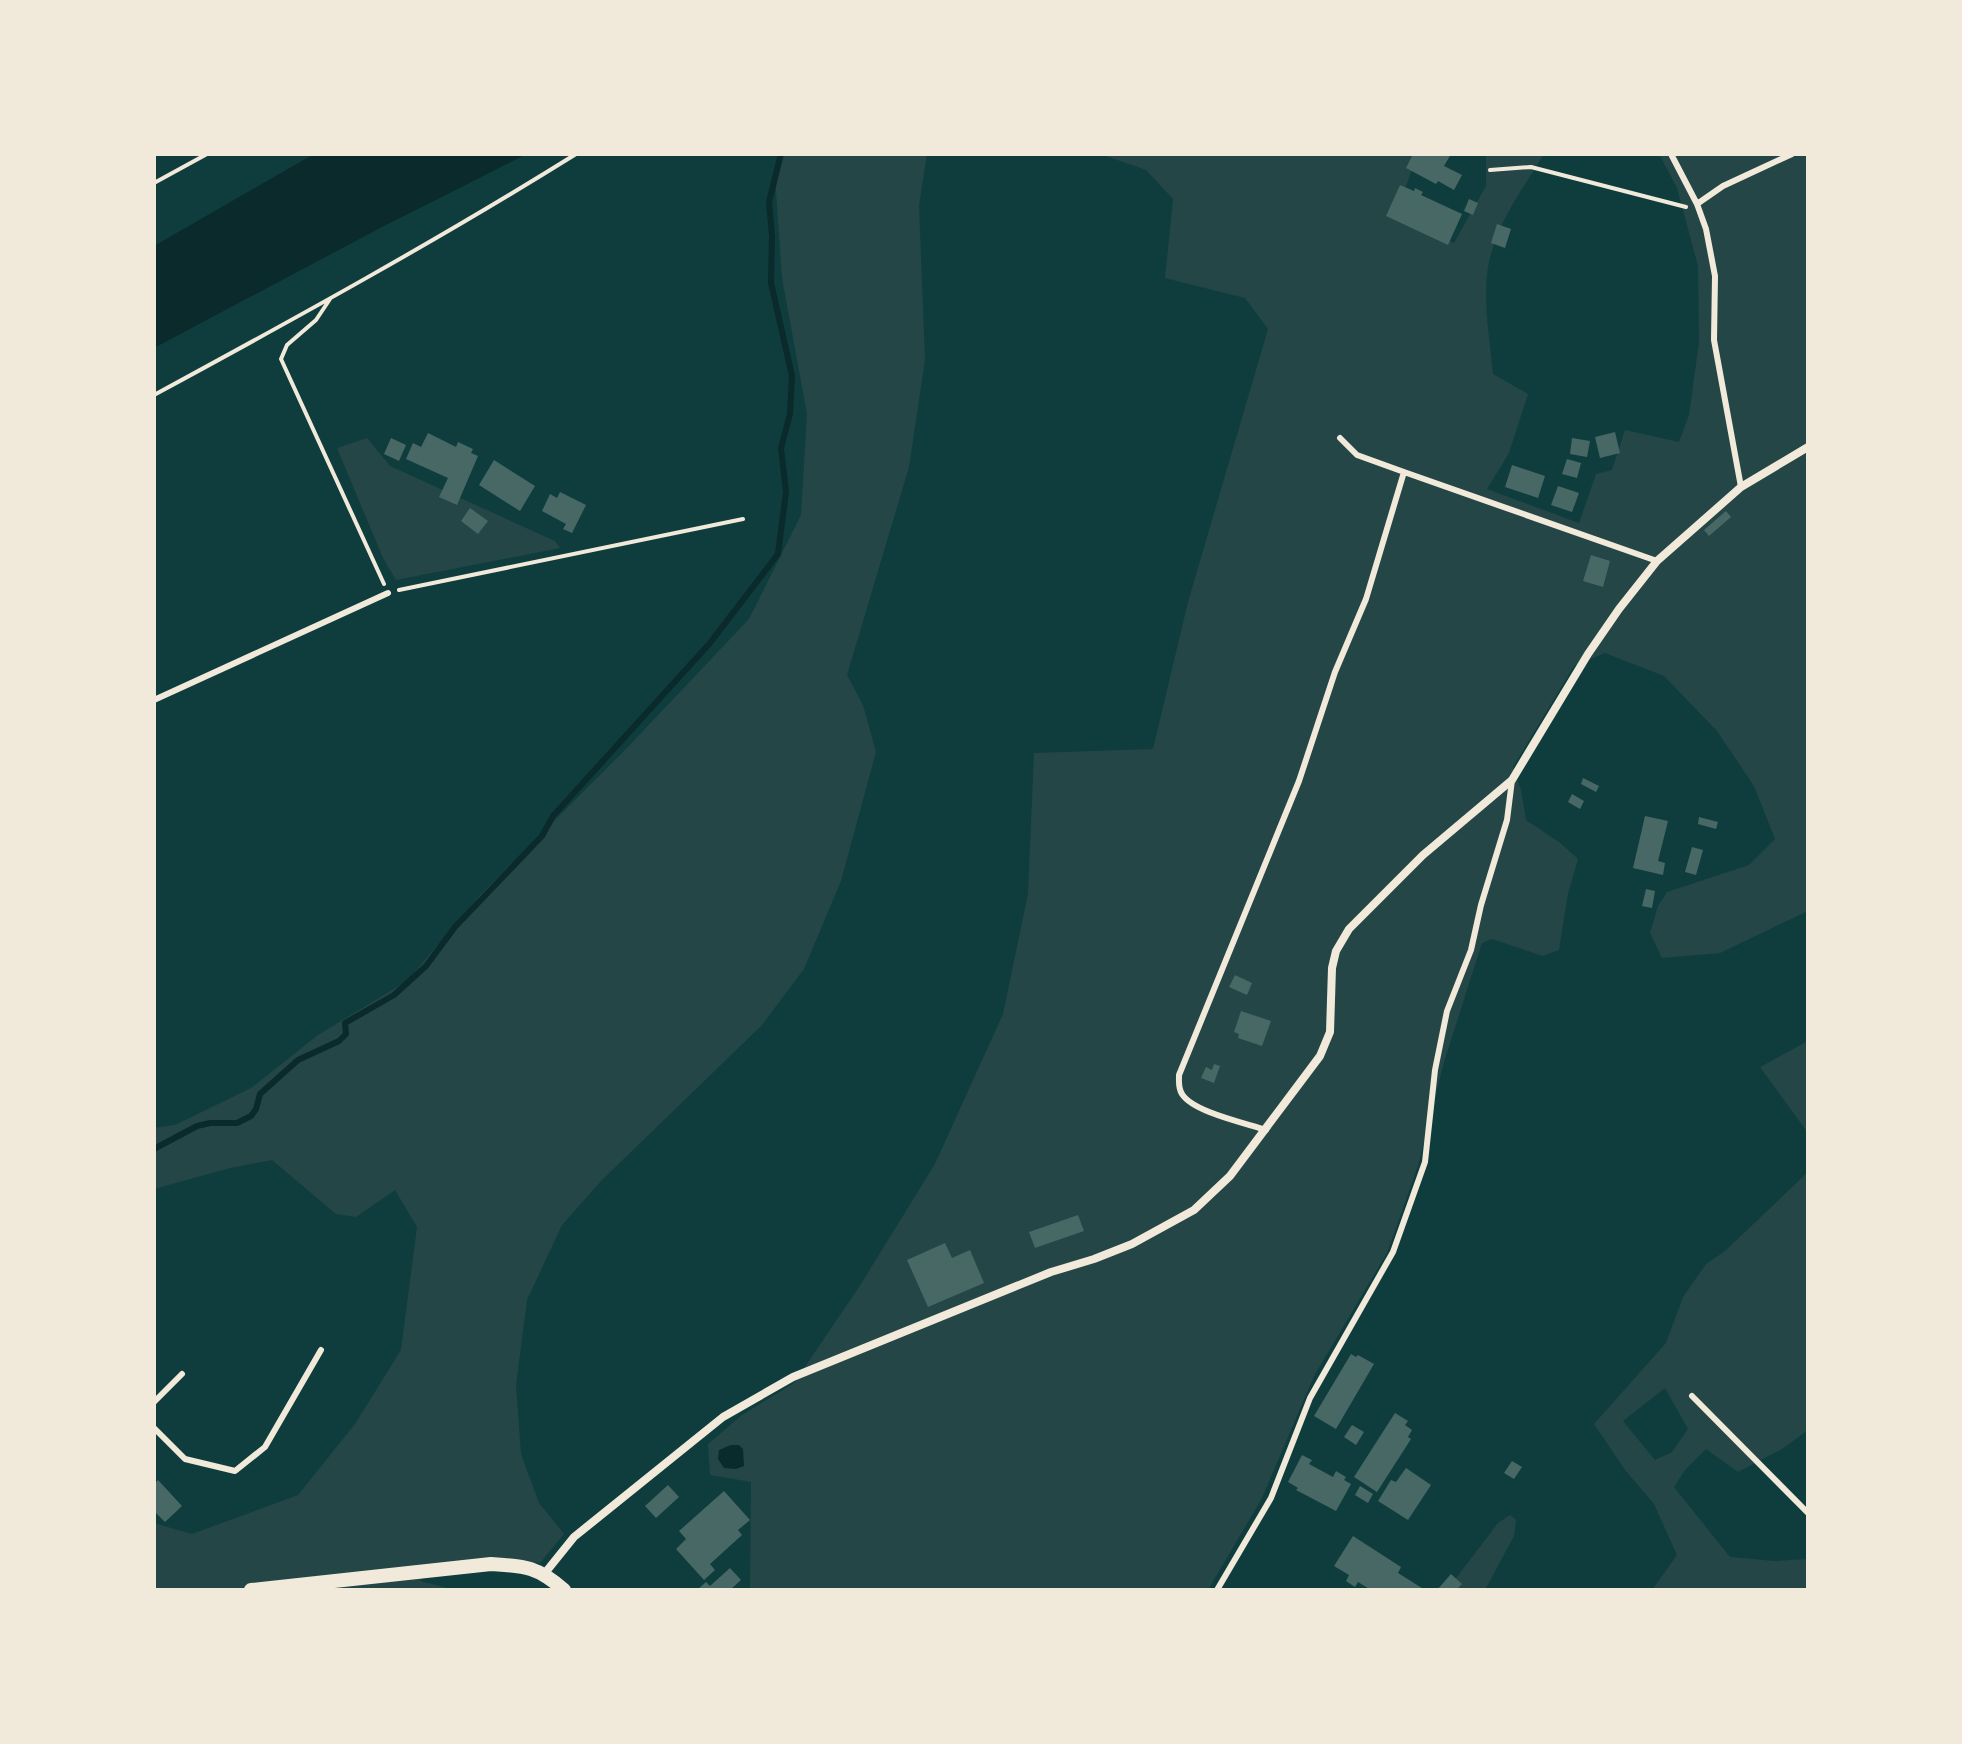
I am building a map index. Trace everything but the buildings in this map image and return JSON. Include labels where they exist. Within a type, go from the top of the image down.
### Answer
[{"type":"street","points":[[545,1573],[574,1537],[723,1417],[753,1397],[793,1377],[1051,1272],[1132,1244],[1194,1210],[1211,1196],[1266,1130],[1320,1056],[1330,1032],[1332,968],[1336,951],[1349,929],[1423,855],[1512,780],[1588,654],[1657,561],[1741,487],[1808,447]]},
{"type":"street","points":[[251,1590],[491,1564],[521,1566],[545,1573],[564,1590]]},
{"type":"lane","points":[[1671,154],[1706,229],[1715,276],[1714,340],[1741,487]]},
{"type":"lane","points":[[1698,207],[1723,186],[1792,154]]},
{"type":"lane","points":[[1340,438],[1357,455],[1657,561]]},
{"type":"lane","points":[[1266,1130],[1195,1106],[1179,1089],[1179,1075],[1299,781],[1335,672],[1366,599],[1404,472]]},
{"type":"lane","points":[[154,700],[388,593]]},
{"type":"lane","points":[[1217,1590],[1238,1549],[1271,1498],[1310,1398],[1393,1252],[1425,1162],[1435,1070],[1447,1011],[1471,950],[1507,820],[1512,780]]},
{"type":"lane","points":[[154,1428],[185,1459],[235,1471],[265,1447],[321,1350]]},
{"type":"lane","points":[[154,1402],[182,1374]]},
{"type":"lane","points":[[1692,1396],[1808,1513]]},
{"type":"path","points":[[154,183],[207,154]]},
{"type":"path","points":[[154,395],[330,299],[576,154]]},
{"type":"path","points":[[1490,170],[1531,167],[1698,207]]},
{"type":"path","points":[[330,299],[316,320],[287,345],[281,359],[388,593],[743,519]]},
{"type":"shaded area","points":[[314,154],[527,154],[154,348],[154,246]]},
{"type":"shaded area","points":[[778,154],[927,154],[919,205],[925,360],[909,467],[847,675],[863,705],[876,752],[841,881],[804,969],[762,1025],[602,1180],[562,1225],[527,1300],[516,1385],[521,1454],[539,1503],[564,1534],[540,1563],[436,1564],[420,1581],[455,1590],[154,1590],[154,1523],[192,1534],[298,1495],[355,1424],[401,1350],[417,1227],[395,1190],[356,1217],[336,1214],[272,1160],[154,1189],[154,1128],[175,1125],[251,1088],[318,1035],[407,981],[481,894],[626,749],[749,619],[801,515],[807,414],[782,278],[775,177]]},
{"type":"shaded area","points":[[1100,154],[1418,154],[1395,215],[1454,243],[1486,186],[1486,154],[1544,154],[1506,217],[1487,271],[1487,316],[1493,374],[1528,394],[1509,453],[1487,489],[1579,523],[1596,474],[1612,470],[1625,430],[1679,442],[1689,415],[1699,342],[1698,266],[1677,188],[1659,154],[1808,154],[1808,911],[1720,953],[1662,958],[1650,933],[1658,906],[1667,892],[1749,865],[1775,839],[1754,786],[1717,731],[1664,676],[1605,653],[1574,666],[1513,767],[1526,820],[1578,859],[1568,893],[1559,950],[1543,956],[1492,939],[1482,943],[1444,1062],[1418,1166],[1387,1253],[1314,1376],[1262,1498],[1208,1590],[750,1590],[751,1482],[710,1475],[708,1444],[742,1415],[794,1383],[859,1287],[935,1164],[1003,1014],[1028,894],[1034,753],[1153,749],[1188,602],[1268,329],[1245,298],[1165,278],[1173,199],[1146,170]]},
{"type":"shaded area","points":[[367,438],[390,466],[555,541],[560,548],[396,580],[383,558],[337,448]]},
{"type":"shaded area","points":[[1808,1041],[1808,1133],[1760,1067]]},
{"type":"shaded area","points":[[1808,1172],[1808,1430],[1782,1449],[1738,1472],[1706,1449],[1685,1470],[1674,1487],[1730,1557],[1774,1561],[1808,1559],[1808,1590],[1652,1590],[1677,1555],[1654,1504],[1625,1470],[1594,1424],[1666,1343],[1683,1297],[1706,1264],[1725,1251]],"holes":[[[1665,1388],[1688,1429],[1672,1452],[1655,1460],[1623,1421]]]},
{"type":"shaded area","points":[[739,1445],[743,1449],[744,1466],[724,1468],[718,1459],[719,1450]]},
{"type":"shaded area","points":[[1510,1515],[1516,1520],[1514,1536],[1485,1590],[1447,1590],[1498,1523]]},
{"type":"waterway","points":[[154,1149],[197,1126],[237,1123],[251,1116],[260,1094],[298,1060],[339,1041],[346,1034],[345,1023],[394,995],[426,966],[455,927],[542,836],[553,816],[710,643],[778,554],[786,492],[781,448],[790,414],[792,376],[771,283],[769,202],[781,154]]}]
